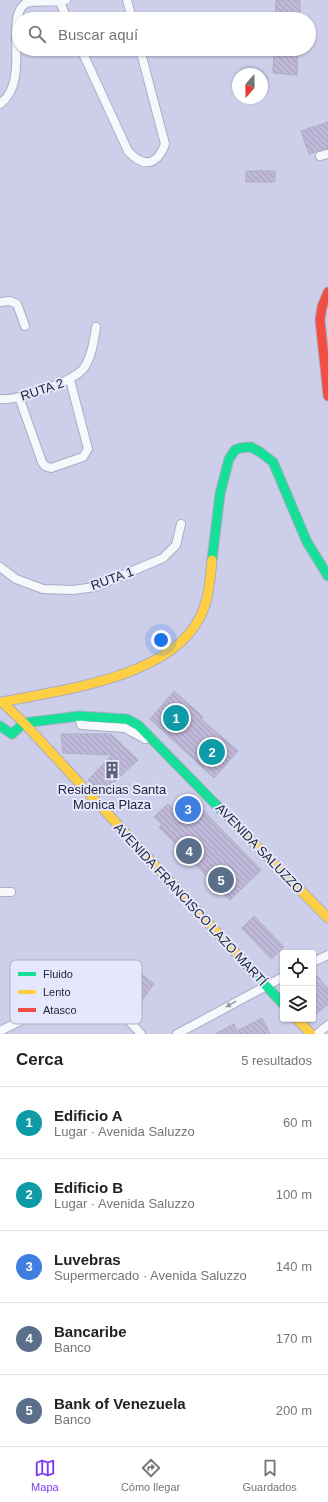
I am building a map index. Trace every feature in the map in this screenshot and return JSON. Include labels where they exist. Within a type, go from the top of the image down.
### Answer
[{"type":"main road","points":[[328,292],[322,307],[320,320],[328,396]]},
{"type":"main road","points":[[1,701],[100,681],[133,672],[156,660],[185,639],[197,624],[205,608],[209,591],[222,477],[231,455],[235,450],[250,447],[263,453],[272,462],[307,542],[328,576]]},
{"type":"main road","name":"AVENIDA FRANCISCO LAZO MARTÍ","points":[[1,701],[24,723],[280,1001]]},
{"type":"main road","name":"AVENIDA SALUZZO","points":[[24,723],[79,716],[127,719],[138,725],[328,918]]},
{"type":"main road","points":[[0,726],[12,734],[24,723]]},
{"type":"main road","points":[[300,1022],[311,1034]]},
{"type":"street","points":[[127,0],[130,12]]},
{"type":"street","points":[[20,12],[21,8],[27,3],[35,1],[63,1],[65,12]]},
{"type":"street","points":[[0,104],[10,94],[16,82],[16,56]]},
{"type":"street","points":[[84,56],[128,150],[135,160],[146,162],[155,161],[162,154],[165,144],[142,56]]},
{"type":"street","points":[[0,302],[10,301],[17,304],[25,326]]},
{"type":"street","name":"RUTA 2","points":[[0,399],[19,397],[70,380],[83,370],[87,362],[96,327]]},
{"type":"street","points":[[19,397],[42,462],[45,466],[51,468],[83,457],[88,449],[70,380]]},
{"type":"street","name":"RUTA 1","points":[[0,567],[16,579],[44,589],[73,590],[95,586],[163,558],[176,545],[181,524]]},
{"type":"street","points":[[79,716],[81,725],[125,728],[145,739]]},
{"type":"street","points":[[0,892],[11,892]]},
{"type":"street","points":[[316,961],[328,955]]},
{"type":"street","points":[[177,1034],[280,978]]},
{"type":"street","points":[[0,1031],[14,1024]]},
{"type":"street","points":[[131,1024],[141,1034]]},
{"type":"street","points":[[317,1034],[328,1025]]},
{"type":"building","points":[[276,0],[300,0],[300,12],[275,12]]},
{"type":"building","points":[[274,56],[298,56],[297,75],[273,73]]},
{"type":"building","points":[[328,122],[328,148],[309,154],[301,131]]},
{"type":"building","points":[[246,171],[275,171],[275,182],[246,182]]},
{"type":"building","points":[[174,691],[203,717],[201,719],[238,751],[214,778],[150,719]]},
{"type":"building","name":"Residencias Santa Monica Plaza","points":[[61,734],[111,734],[138,760],[101,794],[88,780],[112,755],[63,753]]},
{"type":"building","points":[[190,797],[261,870],[230,900],[159,827],[162,825],[154,817],[168,804],[175,811]]},
{"type":"building","points":[[254,916],[284,947],[271,959],[242,928]]},
{"type":"building","points":[[142,975],[154,984],[142,1000]]},
{"type":"building","points":[[316,975],[328,989],[328,1004],[316,1014]]},
{"type":"building","points":[[262,1018],[270,1034],[215,1034],[234,1024],[237,1031]]},
{"type":"traffic: fast","points":[[212,560],[220,494],[229,459],[235,450],[251,447],[273,462],[307,542],[328,576]]},
{"type":"traffic: fast","points":[[0,726],[12,734],[24,723],[79,716],[127,719],[138,725],[231,820]]},
{"type":"traffic: fast","points":[[236,953],[280,1001]]},
{"type":"traffic: slow","points":[[2,702],[82,686],[111,678],[139,668],[163,655],[184,639],[199,619],[207,598],[212,560]]},
{"type":"traffic: slow","points":[[2,702],[24,723],[236,953]]},
{"type":"traffic: slow","points":[[231,820],[328,918]]},
{"type":"traffic: slow","points":[[300,1022],[311,1034]]},
{"type":"traffic: jam","points":[[328,292],[322,307],[320,320],[328,396]]},
{"type":"place","name":"Edificio A","points":[[176,718]]},
{"type":"place","name":"Edificio B","points":[[212,752]]},
{"type":"place","name":"Residencias Santa Monica Plaza","points":[[112,770]]},
{"type":"place","name":"Luvebras","points":[[188,809]]},
{"type":"place","name":"Bancaribe","points":[[189,851]]},
{"type":"place","name":"Bank of Venezuela","points":[[221,880]]}]
